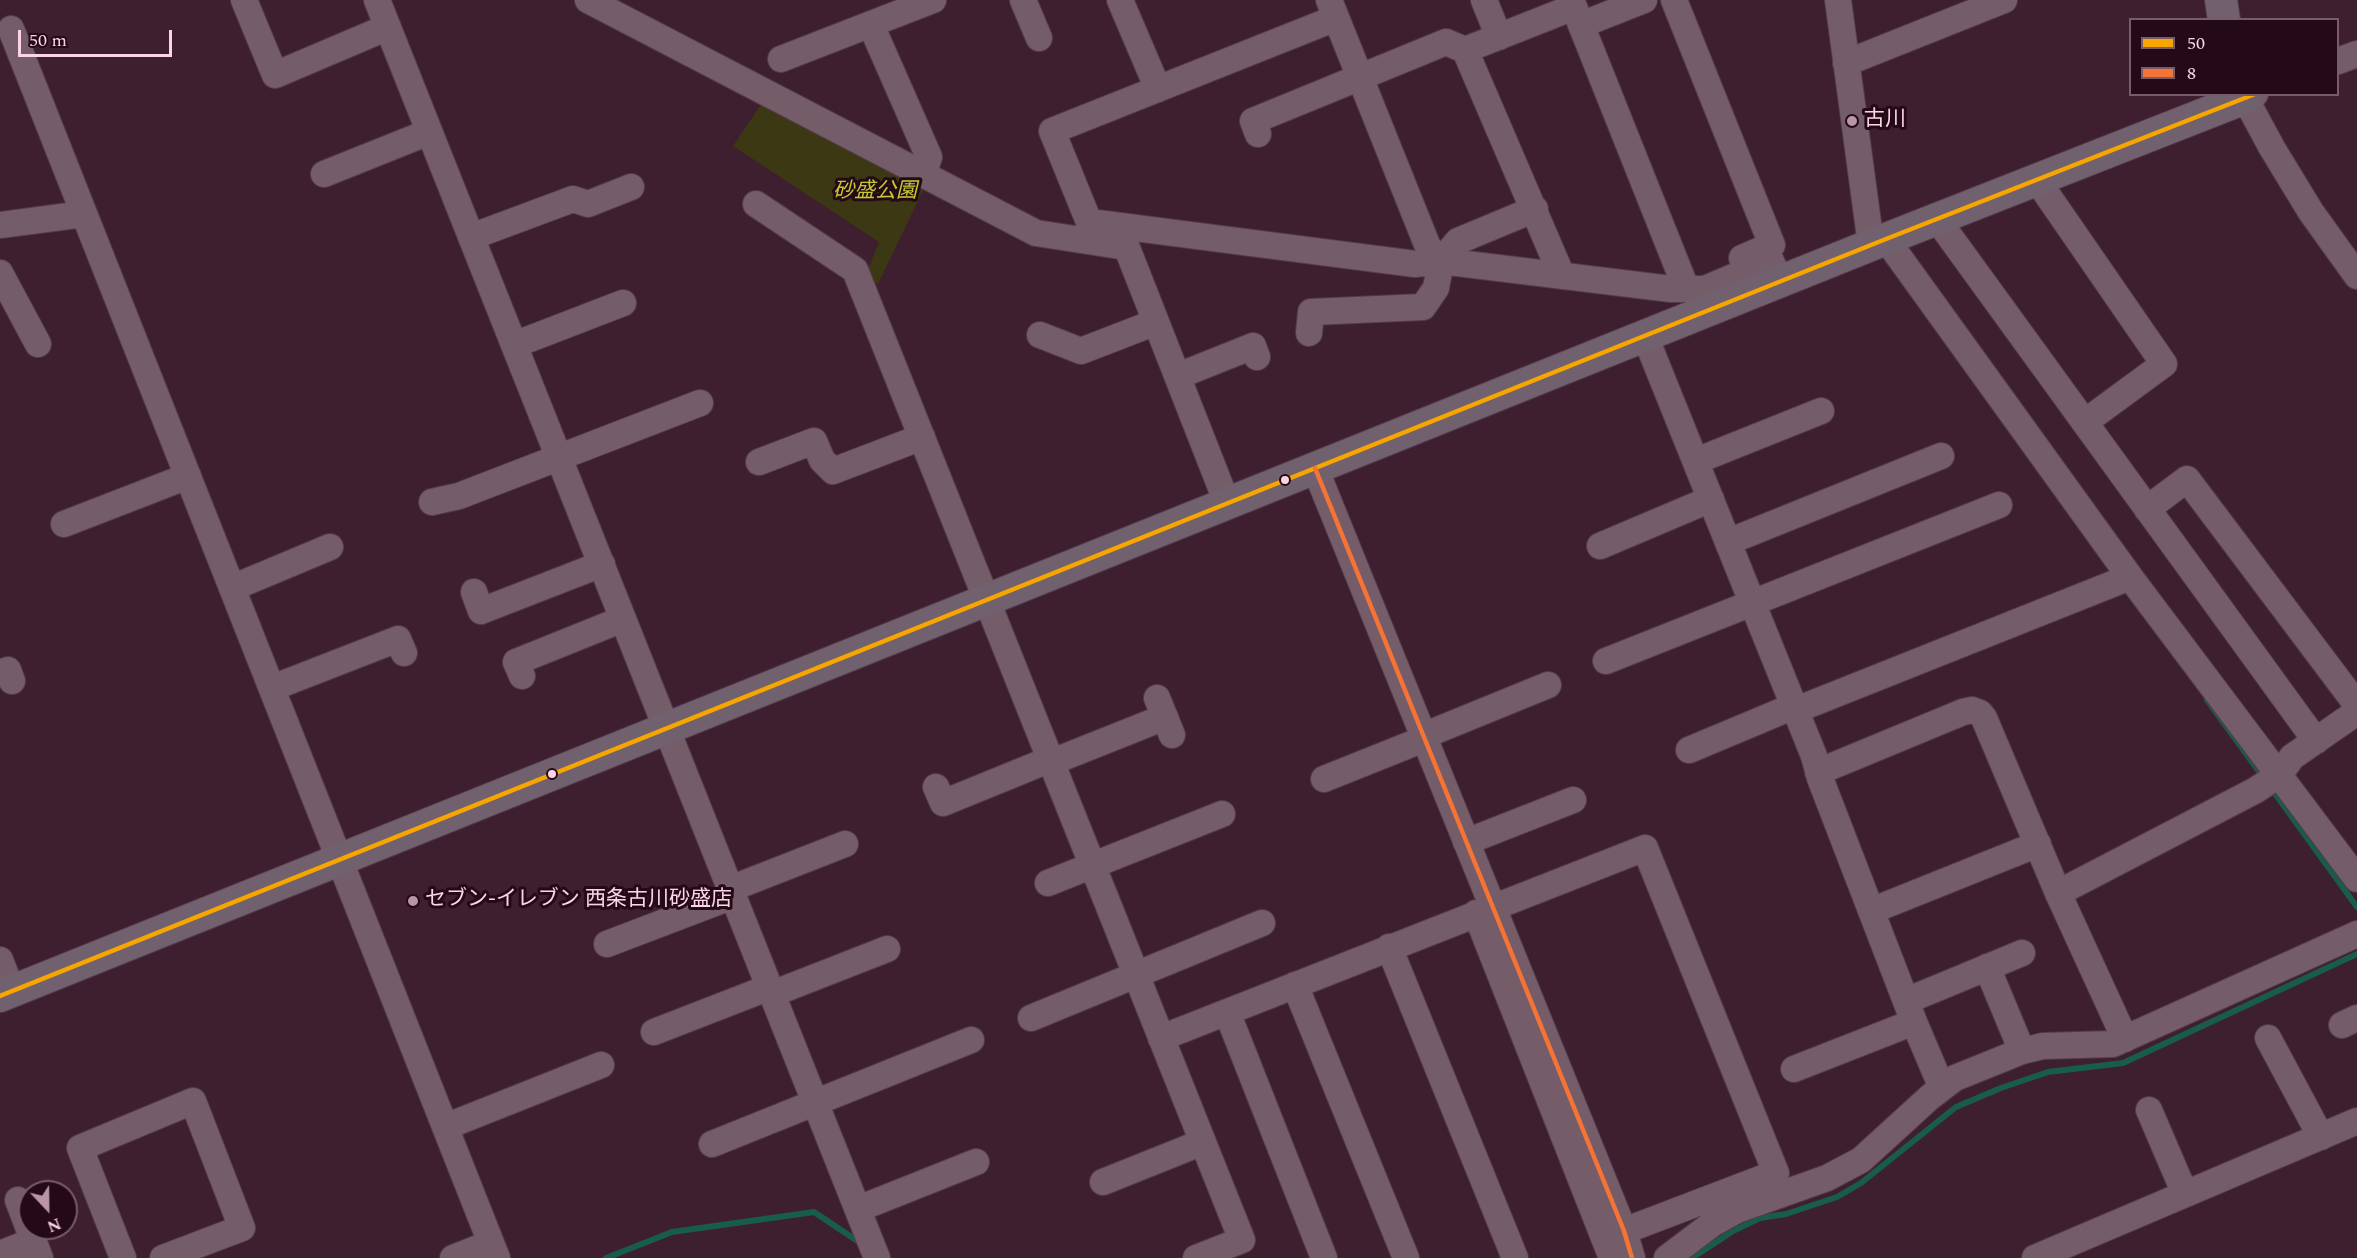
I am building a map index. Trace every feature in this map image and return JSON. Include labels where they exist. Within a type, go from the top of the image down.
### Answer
[{"type":"main road","points":[[2221,0],[2224,18]]},
{"type":"main road","points":[[6,994],[1780,281],[2248,96]]},
{"type":"street","points":[[244,0],[275,75],[388,27]]},
{"type":"street","points":[[377,0],[878,1258]]},
{"type":"street","points":[[588,0],[926,169],[1036,234],[1120,236],[1415,264],[1441,261],[1671,289],[1685,285],[1772,245],[1674,0]]},
{"type":"street","points":[[781,59],[931,0]]},
{"type":"street","points":[[1023,0],[1039,38]]},
{"type":"street","points":[[1120,0],[1158,89]]},
{"type":"street","points":[[1484,0],[1499,37]]},
{"type":"street","points":[[1581,25],[1644,0]]},
{"type":"street","points":[[1838,0],[1846,63],[1879,242],[2357,879]]},
{"type":"street","points":[[1846,63],[2004,0]]},
{"type":"street","points":[[1465,50],[1574,7],[1685,285]]},
{"type":"street","points":[[1227,503],[1127,248],[1120,236],[1089,222],[1052,131],[1158,89],[1332,9],[1428,247],[1441,261]]},
{"type":"street","points":[[871,25],[926,169]]},
{"type":"street","points":[[11,29],[494,1250],[453,1258]]},
{"type":"street","points":[[1258,134],[1253,122],[1446,42],[1465,50],[1562,276]]},
{"type":"street","points":[[2339,60],[2357,54]]},
{"type":"street","points":[[2248,96],[2272,148],[2311,212],[2357,276]]},
{"type":"street","points":[[324,174],[429,132]]},
{"type":"street","points":[[2037,180],[2164,364],[2085,423]]},
{"type":"street","points":[[471,237],[573,198],[588,204],[631,187]]},
{"type":"street","points":[[756,204],[855,270],[1242,1240],[1196,1258]]},
{"type":"street","points":[[1309,333],[1311,312],[1424,307],[1436,288],[1441,261],[1458,241],[1534,209]]},
{"type":"street","points":[[0,225],[84,214]]},
{"type":"street","points":[[1936,219],[2316,741]]},
{"type":"street","points":[[1685,285],[1705,289],[1771,261],[1780,281]]},
{"type":"street","points":[[0,273],[38,344]]},
{"type":"street","points":[[514,345],[623,303]]},
{"type":"street","points":[[1040,335],[1081,351],[1156,322]]},
{"type":"street","points":[[1645,336],[1795,708],[1871,911],[1942,1088]]},
{"type":"street","points":[[1178,376],[1252,346],[1257,357]]},
{"type":"street","points":[[432,502],[459,496],[700,403]]},
{"type":"street","points":[[1695,461],[1821,411]]},
{"type":"street","points":[[759,462],[814,441],[822,460],[833,471],[922,437]]},
{"type":"street","points":[[1728,542],[1941,456]]},
{"type":"street","points":[[1315,468],[1466,842],[1484,910],[1598,1195],[1612,1258]]},
{"type":"street","points":[[64,524],[188,476]]},
{"type":"street","points":[[2147,509],[2187,479],[2357,705]]},
{"type":"street","points":[[1600,546],[1711,500]]},
{"type":"street","points":[[1606,661],[1999,505]]},
{"type":"street","points":[[232,588],[330,547]]},
{"type":"street","points":[[474,592],[482,611],[602,564]]},
{"type":"street","points":[[1689,750],[2130,578]]},
{"type":"street","points":[[522,676],[516,662],[623,619]]},
{"type":"street","points":[[272,688],[398,639],[404,653]]},
{"type":"street","points":[[1324,779],[1548,685]]},
{"type":"street","points":[[1818,772],[1963,711],[1972,710],[1980,713],[2125,1039]]},
{"type":"street","points":[[2058,892],[2256,790],[2280,774],[2292,757],[2357,712]]},
{"type":"street","points":[[936,787],[943,803],[1165,717]]},
{"type":"street","points":[[1466,842],[1573,800]]},
{"type":"street","points":[[1048,883],[1222,814]]},
{"type":"street","points":[[607,944],[845,844]]},
{"type":"street","points":[[1871,911],[2037,844]]},
{"type":"street","points":[[1161,1038],[1645,848],[1776,1173],[1624,1232]]},
{"type":"street","points":[[1031,1018],[1262,923]]},
{"type":"street","points":[[1667,1258],[1712,1224],[1737,1210],[1827,1178],[1861,1160],[1955,1078],[2022,1051],[2043,1046],[2114,1044],[2357,934]]},
{"type":"street","points":[[1389,947],[1515,1258]]},
{"type":"street","points":[[654,1032],[887,949]]},
{"type":"street","points":[[1794,1069],[1910,1011],[1987,967],[2022,953]]},
{"type":"street","points":[[0,960],[6,994]]},
{"type":"street","points":[[1987,967],[2022,1051]]},
{"type":"street","points":[[1295,985],[1406,1258]]},
{"type":"street","points":[[1227,1012],[1324,1258]]},
{"type":"street","points":[[2268,1038],[2321,1137]]},
{"type":"street","points":[[712,1144],[971,1040]]},
{"type":"street","points":[[445,1127],[601,1065]]},
{"type":"street","points":[[123,1258],[80,1148],[192,1101],[242,1228],[163,1258]]},
{"type":"street","points":[[2149,1110],[2185,1194]]},
{"type":"street","points":[[2036,1258],[2357,1121]]},
{"type":"street","points":[[1103,1182],[1203,1142]]},
{"type":"street","points":[[858,1209],[976,1162]]},
{"type":"street","points":[[1598,1195],[1624,1232],[1632,1258]]},
{"type":"street","points":[[0,1254],[37,1249]]},
{"type":"green space","name":"砂盛公園","points":[[768,94],[929,178],[878,284],[865,277],[879,242],[733,146]]},
{"type":"waterway","points":[[2207,700],[2263,777]]},
{"type":"waterway","points":[[2271,788],[2357,907]]},
{"type":"waterway","points":[[1692,1258],[1733,1231],[1760,1218],[1786,1214],[1837,1197],[1861,1183],[1956,1107],[2048,1072],[2123,1063],[2357,954]]},
{"type":"waterway","points":[[606,1258],[672,1232],[814,1212],[862,1244]]},
{"type":"transit line","name":"50","points":[[0,996],[1886,239],[2250,96]]},
{"type":"transit line","name":"8","points":[[1315,468],[1624,1231],[1632,1258]]},
{"type":"place","name":"古川","points":[[1852,121]]},
{"type":"place","name":"セブン-イレブン 西条古川砂盛店","points":[[413,901]]}]
